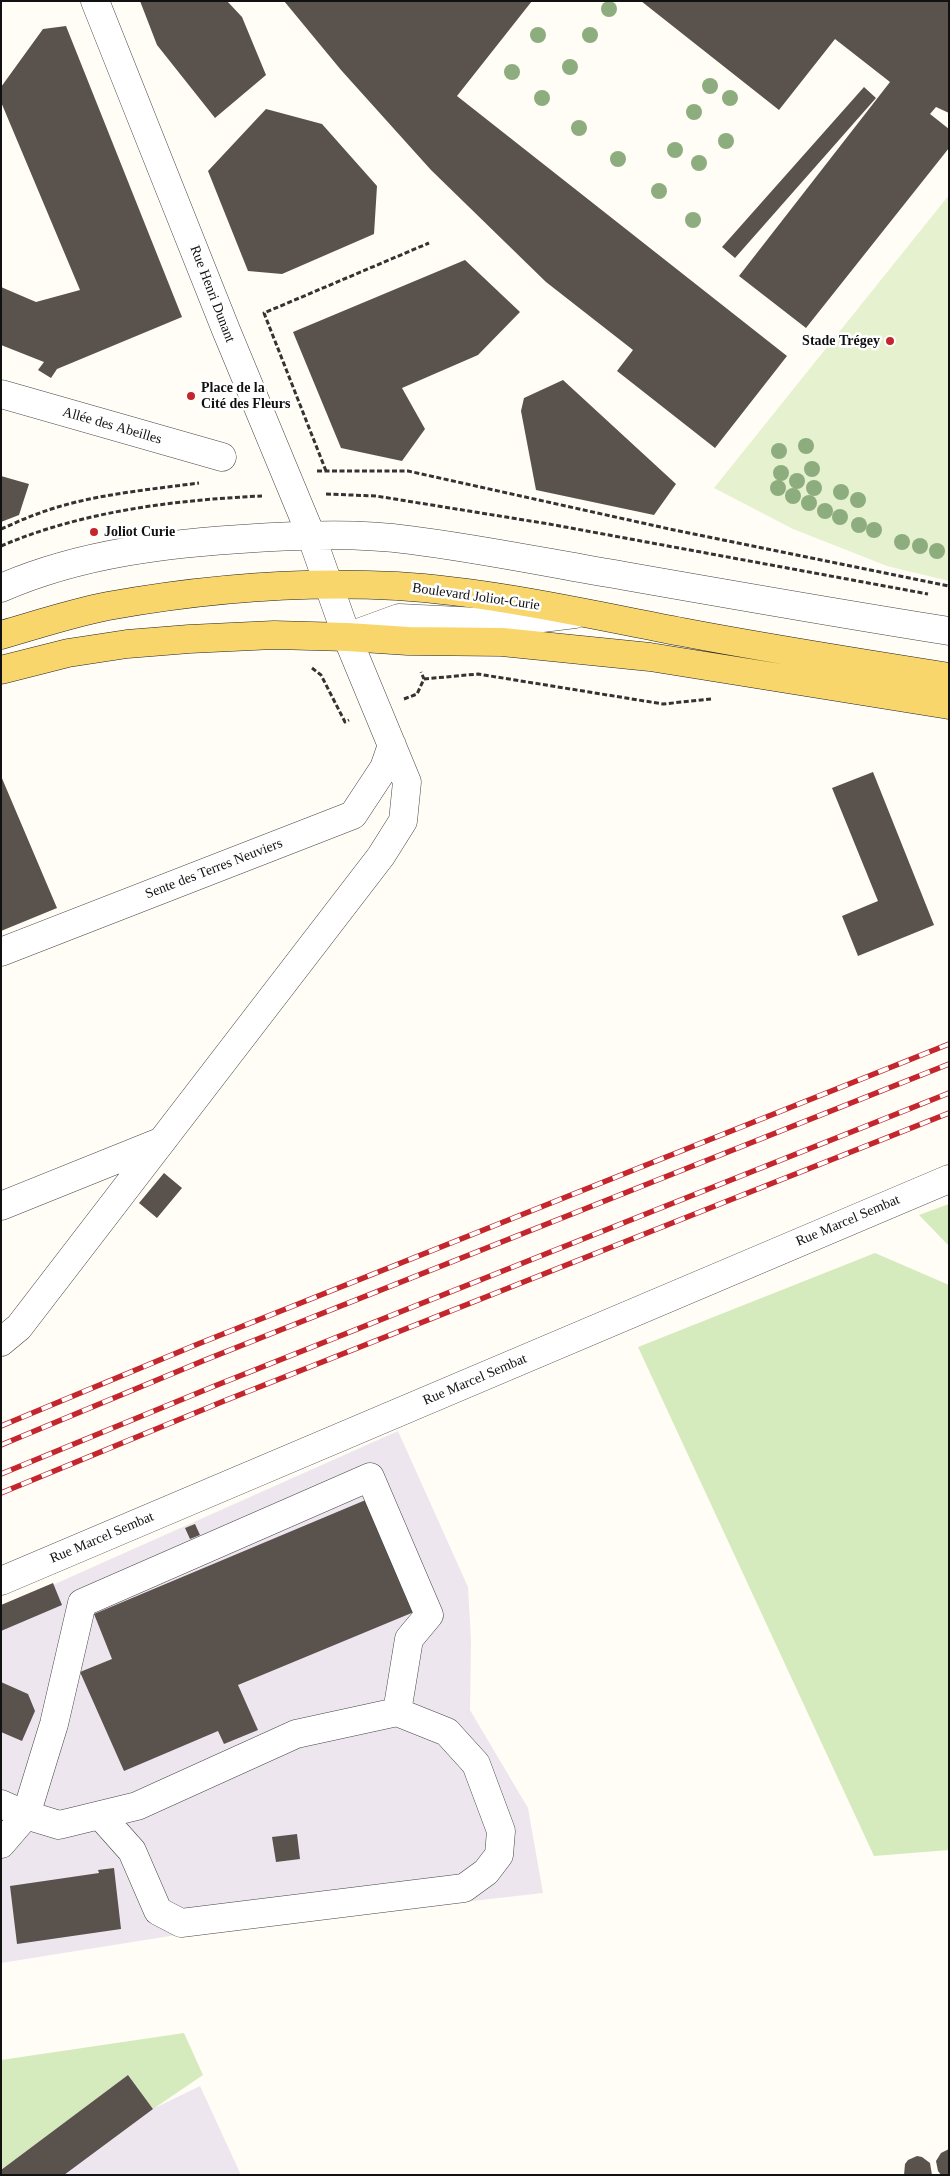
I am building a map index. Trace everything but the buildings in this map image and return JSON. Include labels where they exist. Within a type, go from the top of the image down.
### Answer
[{"type":"main road","name":"Boulevard Joliot-Curie","points":[[1,635],[106,607],[164,598],[256,588],[385,586],[452,590],[703,636],[949,677]]},
{"type":"main road","points":[[1,670],[68,653],[128,644],[274,635],[408,641],[502,642],[640,656],[949,705]]},
{"type":"street","name":"Rue Henri Dunant","points":[[1,1342],[19,1327],[381,856],[403,821],[407,782],[348,637],[311,535],[226,330],[95,1]]},
{"type":"street","name":"Allée des Abeilles","points":[[1,394],[222,457]]},
{"type":"street","points":[[1,588],[54,569],[141,549],[193,542],[311,535],[365,536],[418,541],[949,631]]},
{"type":"street","points":[[348,637],[399,618],[501,622],[584,613]]},
{"type":"street","name":"Sente des Terres Neuviers","points":[[1,952],[353,815],[384,768],[392,745]]},
{"type":"street","points":[[1,1206],[161,1142]]},
{"type":"street","name":"Rue Marcel Sembat","points":[[1,1581],[949,1178]]},
{"type":"street","points":[[1,1844],[26,1815],[54,1724],[82,1603],[370,1477],[429,1615],[409,1639],[397,1712]]},
{"type":"street","points":[[1,1804],[26,1815],[59,1825],[100,1815],[137,1806],[296,1734],[397,1712],[447,1732],[476,1764],[501,1831],[499,1855],[486,1872],[464,1888],[181,1923],[158,1911],[132,1851],[100,1815]]},
{"type":"path","points":[[326,471],[264,314],[429,244]]},
{"type":"path","points":[[286,474],[326,471],[408,471],[674,530],[949,586]]},
{"type":"path","points":[[1,529],[38,513],[88,500],[139,490],[206,482]]},
{"type":"path","points":[[424,679],[478,674],[663,704],[719,698]]},
{"type":"shaded area","points":[[398,1431],[468,1587],[471,1641],[470,1710],[528,1808],[543,1893],[189,1933],[1,1963],[1,1608]]},
{"type":"shaded area","points":[[200,2086],[241,2175],[17,2175]]},
{"type":"green space","name":"Stade Trégey","points":[[949,195],[949,581],[887,566],[793,529],[714,488]]},
{"type":"green space","points":[[949,1204],[949,1246],[919,1215]]},
{"type":"green space","points":[[875,1253],[949,1285],[949,1850],[874,1856],[638,1347]]},
{"type":"green space","points":[[184,2033],[203,2075],[153,2109],[128,2075],[1,2170],[1,2060]]},
{"type":"railway","points":[[1,1426],[198,1344],[949,1044]]},
{"type":"railway","points":[[1,1445],[205,1360],[949,1064]]},
{"type":"railway","points":[[1,1474],[217,1385],[949,1093]]},
{"type":"railway","points":[[1,1493],[224,1401],[949,1113]]},
{"type":"place","name":"Stade Trégey","points":[[890,341]]},
{"type":"place","name":"Place de la Cité des Fleurs","points":[[191,396]]},
{"type":"place","name":"Joliot Curie","points":[[94,532]]}]
